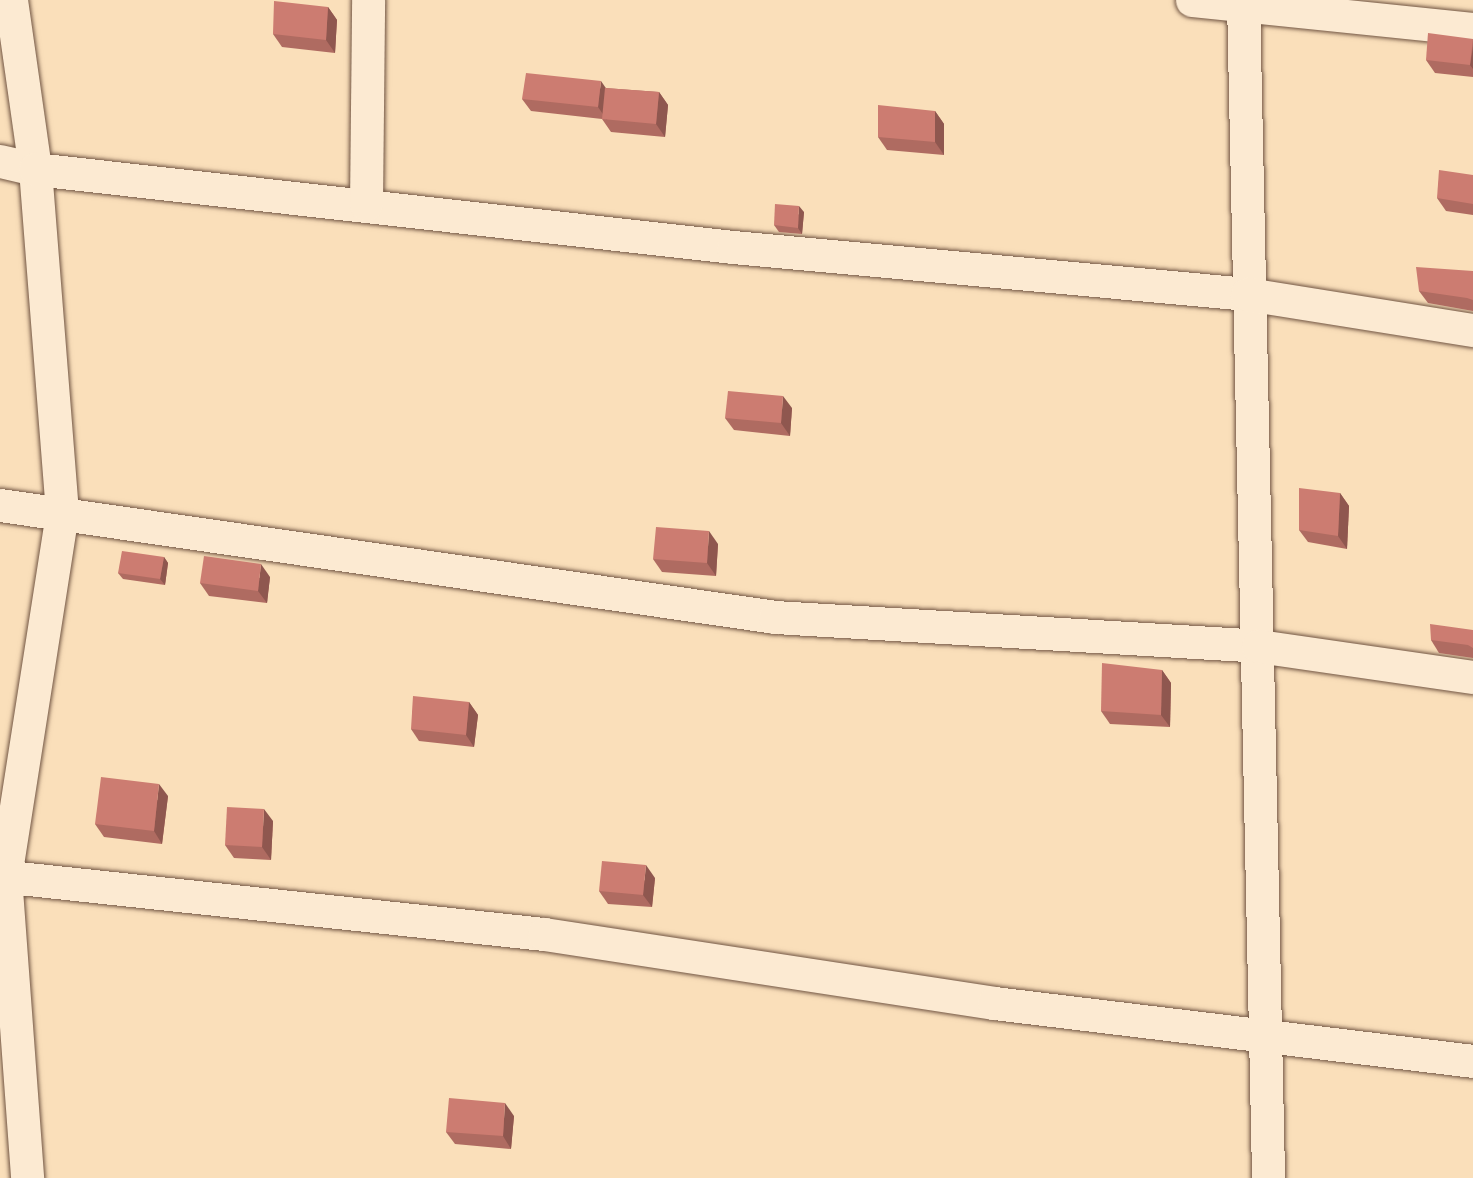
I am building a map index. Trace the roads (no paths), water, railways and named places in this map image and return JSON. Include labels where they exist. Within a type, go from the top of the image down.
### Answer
[{"type":"street","points":[[11,0],[35,169],[62,513],[2,876],[27,1178]]},
{"type":"street","points":[[366,204],[368,0]]},
{"type":"street","points":[[1192,0],[1243,3],[1473,29]]},
{"type":"street","points":[[1243,3],[1247,294],[1258,646],[1263,1035],[1268,1178]]},
{"type":"street","points":[[0,161],[35,169],[733,247],[1247,294],[1473,330]]},
{"type":"street","points":[[0,505],[775,617],[1258,646],[1473,677]]},
{"type":"street","points":[[2,876],[544,934],[994,1003],[1473,1061]]}]
